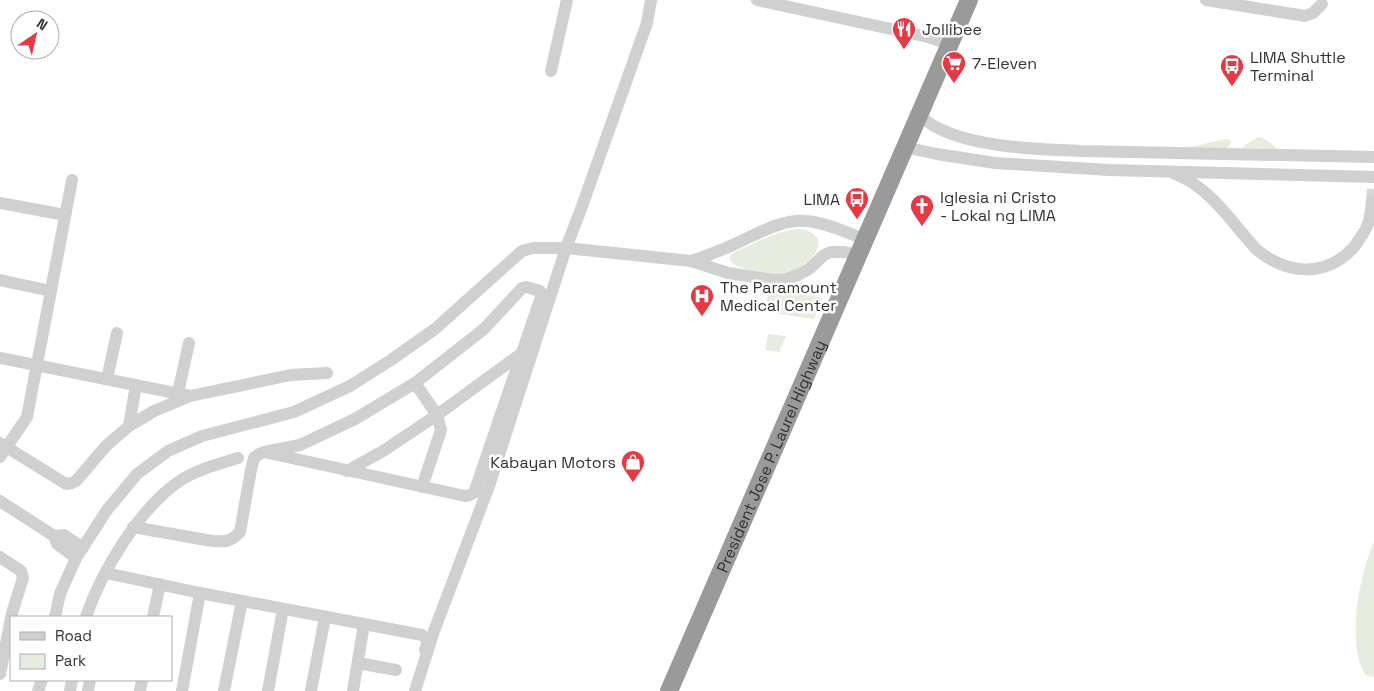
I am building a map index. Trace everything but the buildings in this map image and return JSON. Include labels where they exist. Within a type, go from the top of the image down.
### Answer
[{"type":"highway","name":"President Jose P. Laurel Highway","points":[[669,691],[969,0]]},
{"type":"street","points":[[552,71],[567,0]]},
{"type":"street","points":[[415,691],[434,631],[489,486],[566,248],[585,200],[647,23],[652,0]]},
{"type":"street","points":[[757,0],[928,37],[949,44]]},
{"type":"street","points":[[1206,0],[1305,16],[1313,13],[1322,4]]},
{"type":"street","points":[[918,115],[934,126],[968,139],[1034,148],[1374,158]]},
{"type":"street","points":[[904,147],[995,163],[1163,172],[1374,177]]},
{"type":"street","points":[[1109,170],[1110,151]]},
{"type":"street","points":[[1163,172],[1178,175],[1198,187],[1220,207],[1263,255],[1284,266],[1294,268],[1313,269],[1321,267],[1340,259],[1349,252],[1364,233],[1368,224],[1372,200]]},
{"type":"street","points":[[72,180],[28,417],[2,449],[66,484],[72,484],[106,446],[129,426],[184,394],[291,375],[326,373]]},
{"type":"street","points":[[0,203],[66,215]]},
{"type":"street","points":[[691,260],[706,256],[778,225],[798,221],[815,222],[865,239]]},
{"type":"street","points":[[55,616],[60,594],[80,553],[107,510],[137,474],[168,451],[202,436],[294,412],[350,386],[391,360],[435,328],[522,251],[533,248],[566,248],[691,260],[728,273],[773,280],[786,279],[804,272],[824,255],[831,252],[858,255]]},
{"type":"street","points":[[0,280],[51,291]]},
{"type":"street","points":[[133,527],[212,542],[226,542],[233,539],[240,532],[251,470],[254,458],[258,454],[264,452],[300,445],[355,419],[415,383],[484,329],[522,288],[526,287],[540,291],[542,294],[474,493],[470,496],[264,452]]},
{"type":"street","points":[[107,379],[117,333]]},
{"type":"street","points":[[184,394],[189,343]]},
{"type":"street","points":[[347,471],[383,451],[437,415],[522,352]]},
{"type":"street","points":[[0,358],[184,394]]},
{"type":"street","points":[[415,383],[437,415],[441,430],[422,487]]},
{"type":"street","points":[[129,426],[136,385]]},
{"type":"street","points":[[300,445],[302,461]]},
{"type":"street","points":[[86,616],[91,601],[133,527],[162,494],[182,479],[238,458]]},
{"type":"street","points":[[0,501],[54,536],[57,544],[80,553]]},
{"type":"street","points":[[0,557],[21,570],[23,578],[11,616]]},
{"type":"street","points":[[106,573],[200,593],[422,635],[426,638],[427,644],[420,664]]},
{"type":"street","points":[[153,616],[160,584]]},
{"type":"street","points":[[182,691],[200,593]]},
{"type":"street","points":[[224,691],[242,601]]},
{"type":"street","points":[[268,691],[283,609]]},
{"type":"street","points":[[311,691],[325,617]]},
{"type":"street","points":[[0,674],[10,623]]},
{"type":"street","points":[[353,691],[364,624]]},
{"type":"street","points":[[358,663],[396,670]]},
{"type":"green space","points":[[1258,137],[1268,141],[1276,149],[1243,148]]},
{"type":"green space","points":[[1226,139],[1231,142],[1229,147],[1226,148],[1186,148]]},
{"type":"green space","points":[[801,229],[817,238],[818,244],[817,250],[812,257],[799,268],[786,273],[759,273],[738,266],[729,259],[731,254],[766,238]]},
{"type":"green space","points":[[772,288],[823,298],[814,319],[766,312],[768,290]]},
{"type":"green space","points":[[768,334],[786,336],[779,352],[765,350]]},
{"type":"green space","points":[[1374,542],[1374,677],[1365,675],[1359,661],[1356,645],[1356,627],[1360,590]]},
{"type":"tunnel","points":[[1372,201],[1374,180]]},
{"type":"place","name":"Jollibee","points":[[904,50]]},
{"type":"place","name":"7-Eleven","points":[[954,84]]},
{"type":"place","name":"LIMA Shuttle Terminal","points":[[1232,87]]},
{"type":"place","name":"LIMA","points":[[857,220]]},
{"type":"place","name":"Iglesia ni Cristo - Lokal ng LIMA","points":[[922,227]]},
{"type":"place","name":"The Paramount Medical Center","points":[[702,317]]},
{"type":"place","name":"Kabayan Motors","points":[[633,483]]}]
